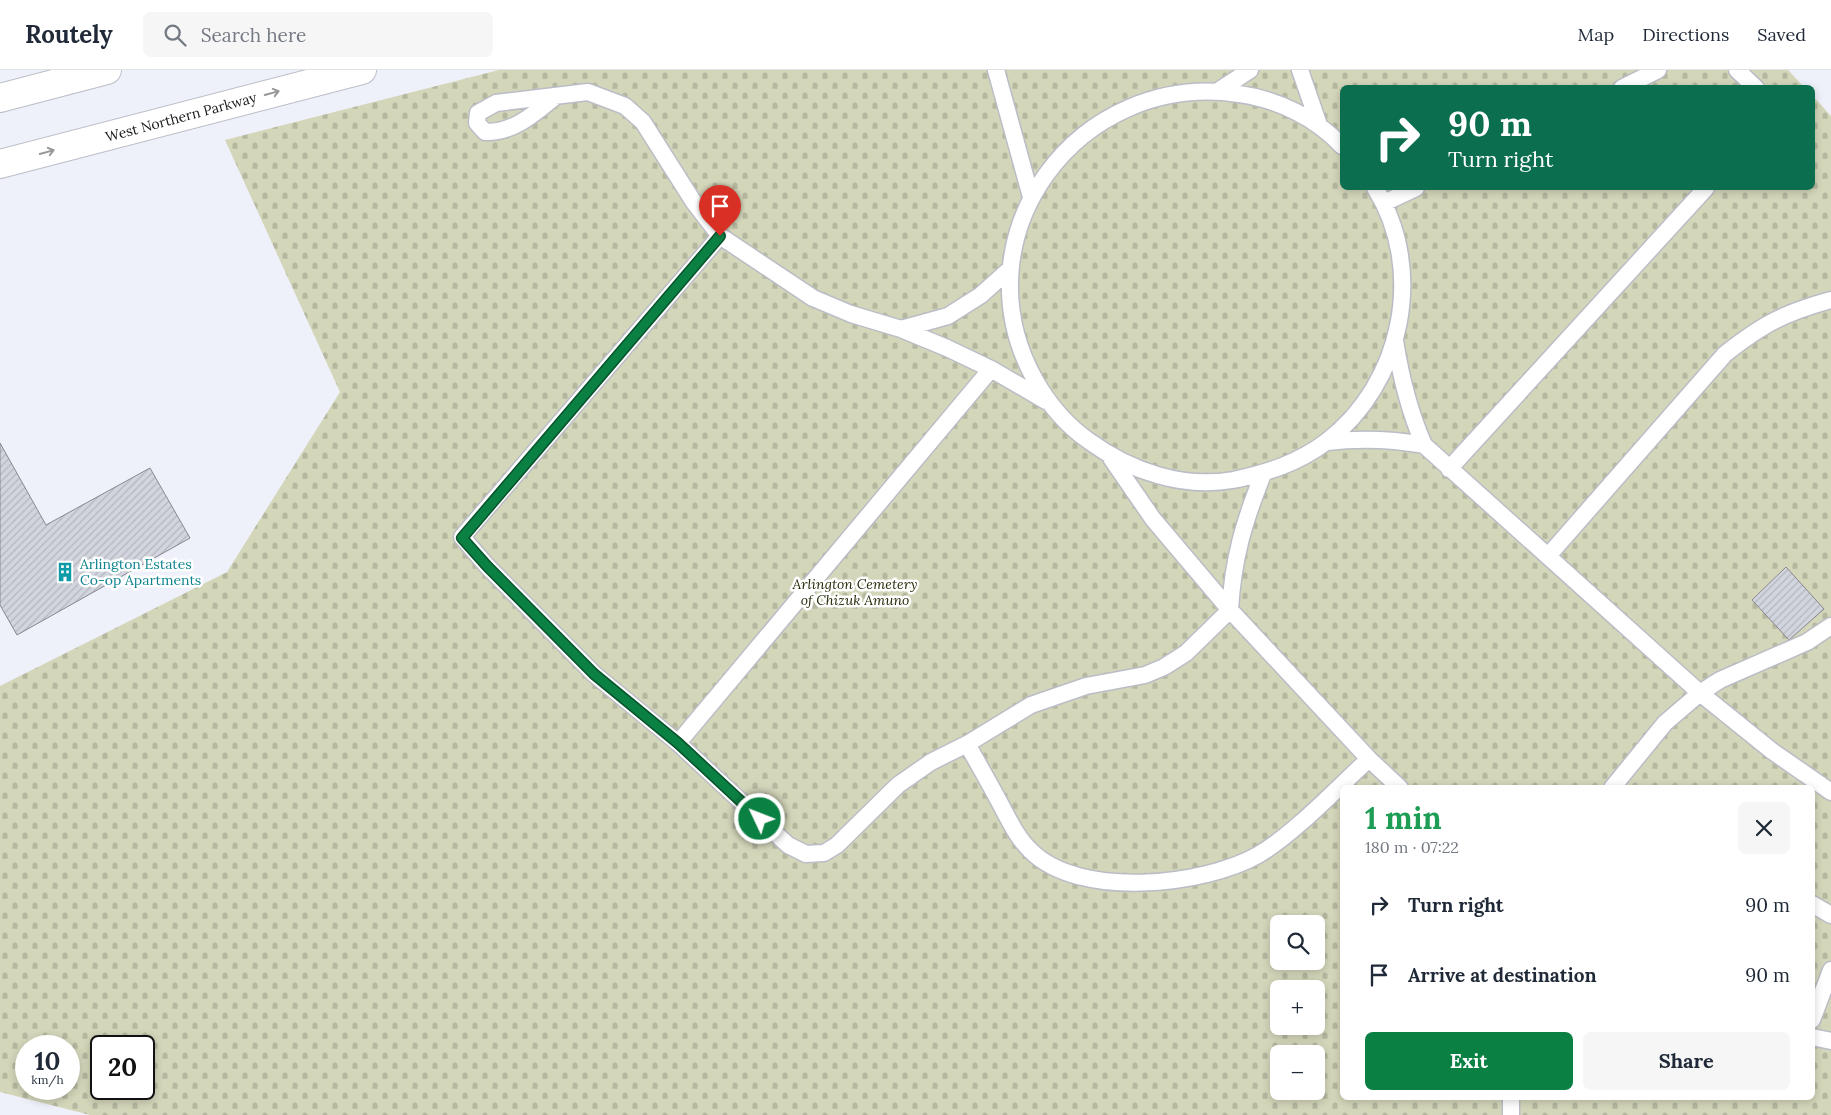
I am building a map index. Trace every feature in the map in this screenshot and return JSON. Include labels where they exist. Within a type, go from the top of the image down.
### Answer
[{"type":"main road","points":[[0,98],[46,78],[107,70]]},
{"type":"main road","name":"West Northern Parkway","points":[[0,164],[362,70]]},
{"type":"lane","points":[[996,70],[1032,198]]},
{"type":"lane","points":[[1218,91],[1250,70]]},
{"type":"lane","points":[[1300,70],[1319,125]]},
{"type":"lane","points":[[1628,85],[1658,70]]},
{"type":"lane","points":[[1737,70],[1753,85]]},
{"type":"lane","points":[[1340,144],[1319,125],[1284,106],[1253,96],[1218,91],[1196,91],[1157,97],[1119,111],[1078,139],[1052,165],[1032,198],[1018,231],[1011,268],[1012,314],[1024,359],[1048,402],[1073,430],[1111,458],[1159,476],[1187,481],[1223,482],[1263,474],[1293,462],[1326,442],[1357,413],[1380,378],[1395,341],[1401,313],[1403,276],[1396,233],[1384,203],[1376,190]]},
{"type":"lane","points":[[556,96],[588,92],[625,106],[643,122],[694,201],[720,236],[814,298],[850,314],[901,329],[992,369],[1048,402]]},
{"type":"lane","points":[[1384,203],[1412,190]]},
{"type":"lane","points":[[1449,469],[1704,190]]},
{"type":"lane","points":[[720,236],[462,538],[487,566],[594,674],[678,743],[788,845],[806,854],[824,853],[837,845],[898,786],[931,762],[967,744],[1032,705],[1053,696],[1086,686],[1145,675],[1164,668],[1186,653],[1230,610],[1233,569],[1242,531],[1263,474]]},
{"type":"lane","points":[[901,329],[948,316],[981,295],[1011,268]]},
{"type":"lane","points":[[1548,556],[1725,354],[1755,330],[1779,317],[1831,300]]},
{"type":"lane","points":[[1395,341],[1402,384],[1412,417],[1424,445],[1700,694],[1772,751],[1831,792]]},
{"type":"lane","points":[[678,743],[992,369]]},
{"type":"lane","points":[[1326,442],[1363,438],[1394,439],[1424,445]]},
{"type":"lane","points":[[1111,458],[1153,519],[1230,610],[1369,758],[1397,785]]},
{"type":"lane","points":[[1614,785],[1664,723],[1700,694],[1720,680],[1807,642],[1831,626]]},
{"type":"lane","points":[[967,744],[1014,830],[1031,852],[1056,868],[1084,879],[1127,883],[1165,881],[1236,866],[1259,854],[1286,835],[1369,758]]},
{"type":"lane","points":[[1815,906],[1831,915]]},
{"type":"lane","points":[[1815,1012],[1831,970]]},
{"type":"lane","points":[[1815,1038],[1831,1041]]},
{"type":"lane","points":[[1511,1100],[1511,1115]]},
{"type":"green space","name":"Arlington Cemetery of Chizuk Amuno","points":[[499,70],[1788,70],[1802,85],[1340,85],[1340,190],[1815,190],[1815,98],[1831,116],[1831,1115],[90,1115],[31,1100],[80,1100],[80,1035],[15,1035],[15,1096],[0,1092],[0,686],[227,572],[340,392],[225,140]]},
{"type":"building","name":"Arlington Estates Co-op Apartments","points":[[0,443],[46,525],[150,468],[190,538],[17,635],[0,605]]},
{"type":"building","points":[[1786,567],[1824,609],[1789,640],[1752,600]]},
{"type":"place","name":"Arlington Estates Co-op Apartments","points":[[65,572]]},
{"type":"route","points":[[720,236],[462,538],[487,566],[594,674],[678,743],[760,819]]}]
